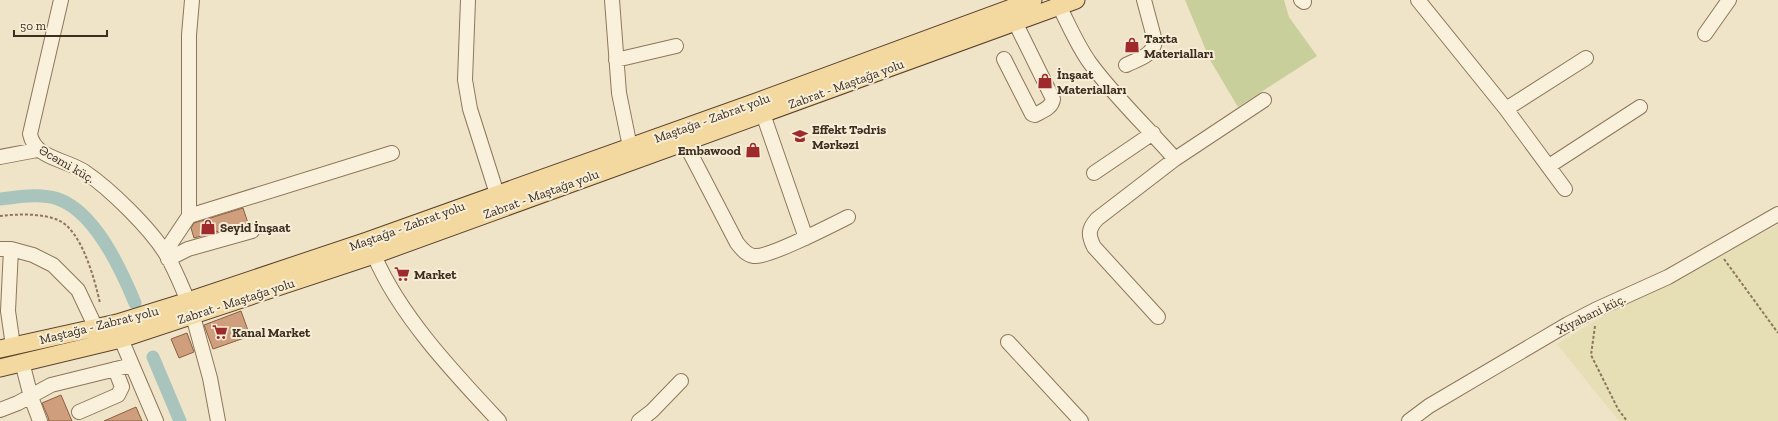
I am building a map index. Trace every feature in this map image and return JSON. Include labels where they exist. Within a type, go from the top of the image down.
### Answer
[{"type":"main road","name":"Maştağa - Zabrat yolu","points":[[7,348],[190,308],[367,241],[630,148],[1033,0]]},
{"type":"main road","name":"Zabrat - Maştağa yolu","points":[[0,368],[121,339],[190,308],[374,255],[1076,0]]},
{"type":"street","name":"Əcəmi küç.","points":[[61,0],[30,134],[32,141],[37,150],[77,168],[102,185],[149,232],[167,256],[176,271],[190,308],[210,378],[218,421]]},
{"type":"street","points":[[167,256],[190,216],[188,87],[189,36],[192,0]]},
{"type":"street","points":[[468,0],[465,80],[470,109],[497,194]]},
{"type":"street","points":[[612,0],[619,92],[630,148]]},
{"type":"street","points":[[1126,65],[1149,54],[1154,48],[1155,41],[1144,0]]},
{"type":"street","points":[[1418,0],[1506,109],[1565,189]]},
{"type":"street","points":[[1706,34],[1729,0]]},
{"type":"street","points":[[1059,6],[1078,45],[1104,81],[1176,159]]},
{"type":"street","points":[[1004,59],[1032,114],[1035,115],[1053,103],[1053,99],[1015,22]]},
{"type":"street","points":[[616,60],[676,46]]},
{"type":"street","points":[[1506,109],[1586,58]]},
{"type":"street","points":[[1158,317],[1094,247],[1089,236],[1091,226],[1097,219],[1176,159],[1264,100]]},
{"type":"street","points":[[1549,166],[1640,107]]},
{"type":"street","points":[[763,114],[806,238]]},
{"type":"street","points":[[1094,173],[1153,133]]},
{"type":"street","points":[[685,143],[737,243],[744,253],[754,256],[763,255],[806,238],[848,218]]},
{"type":"street","points":[[0,157],[37,150]]},
{"type":"street","points":[[190,216],[392,153]]},
{"type":"street","name":"Xiyabani küç.","points":[[1409,421],[1430,406],[1533,344],[1595,310],[1668,277],[1778,214]]},
{"type":"street","points":[[167,256],[252,231]]},
{"type":"street","points":[[7,348],[8,311],[6,249],[33,255],[53,265],[78,290],[101,327]]},
{"type":"street","points":[[374,255],[390,287],[432,346],[500,421]]},
{"type":"street","points":[[121,339],[156,421]]},
{"type":"street","points":[[1008,342],[1081,421]]},
{"type":"street","points":[[22,362],[31,397],[40,421]]},
{"type":"street","points":[[0,410],[31,397],[51,385],[132,365]]},
{"type":"street","points":[[79,412],[118,395],[122,387],[115,370]]},
{"type":"street","points":[[639,421],[652,411],[681,381]]},
{"type":"path","points":[[0,216],[38,215],[60,220],[72,233],[84,251],[95,280],[101,327]]},
{"type":"path","points":[[1716,249],[1778,333]]},
{"type":"path","points":[[1595,310],[1591,354],[1618,409],[1627,421]]},
{"type":"shaded area","points":[[1778,225],[1778,421],[1619,421],[1557,344],[1613,310]]},
{"type":"green space","points":[[1185,0],[1284,0],[1289,17],[1317,56],[1238,107],[1210,60]]},
{"type":"building","points":[[243,208],[248,223],[194,238],[191,228],[194,223]]},
{"type":"building","points":[[241,311],[250,336],[213,349],[204,325]]},
{"type":"building","points":[[187,333],[194,352],[179,358],[171,339]]},
{"type":"building","points":[[61,395],[72,421],[49,421],[42,403]]},
{"type":"building","points":[[136,407],[142,421],[104,421]]},
{"type":"waterway","points":[[0,199],[29,196],[51,197],[71,206],[84,216],[105,243],[122,274],[135,303]]},
{"type":"waterway","points":[[153,357],[180,421]]},
{"type":"place","name":"Taxta Materialları","points":[[1132,45]]},
{"type":"place","name":"İnşaat Materialları","points":[[1045,81]]},
{"type":"place","name":"Effekt Tədris Mərkəzi","points":[[800,136]]},
{"type":"place","name":"Embawood","points":[[753,150]]},
{"type":"place","name":"Seyid İnşaat","points":[[208,227]]},
{"type":"place","name":"Market","points":[[402,274]]},
{"type":"place","name":"Kanal Market","points":[[220,332]]}]
